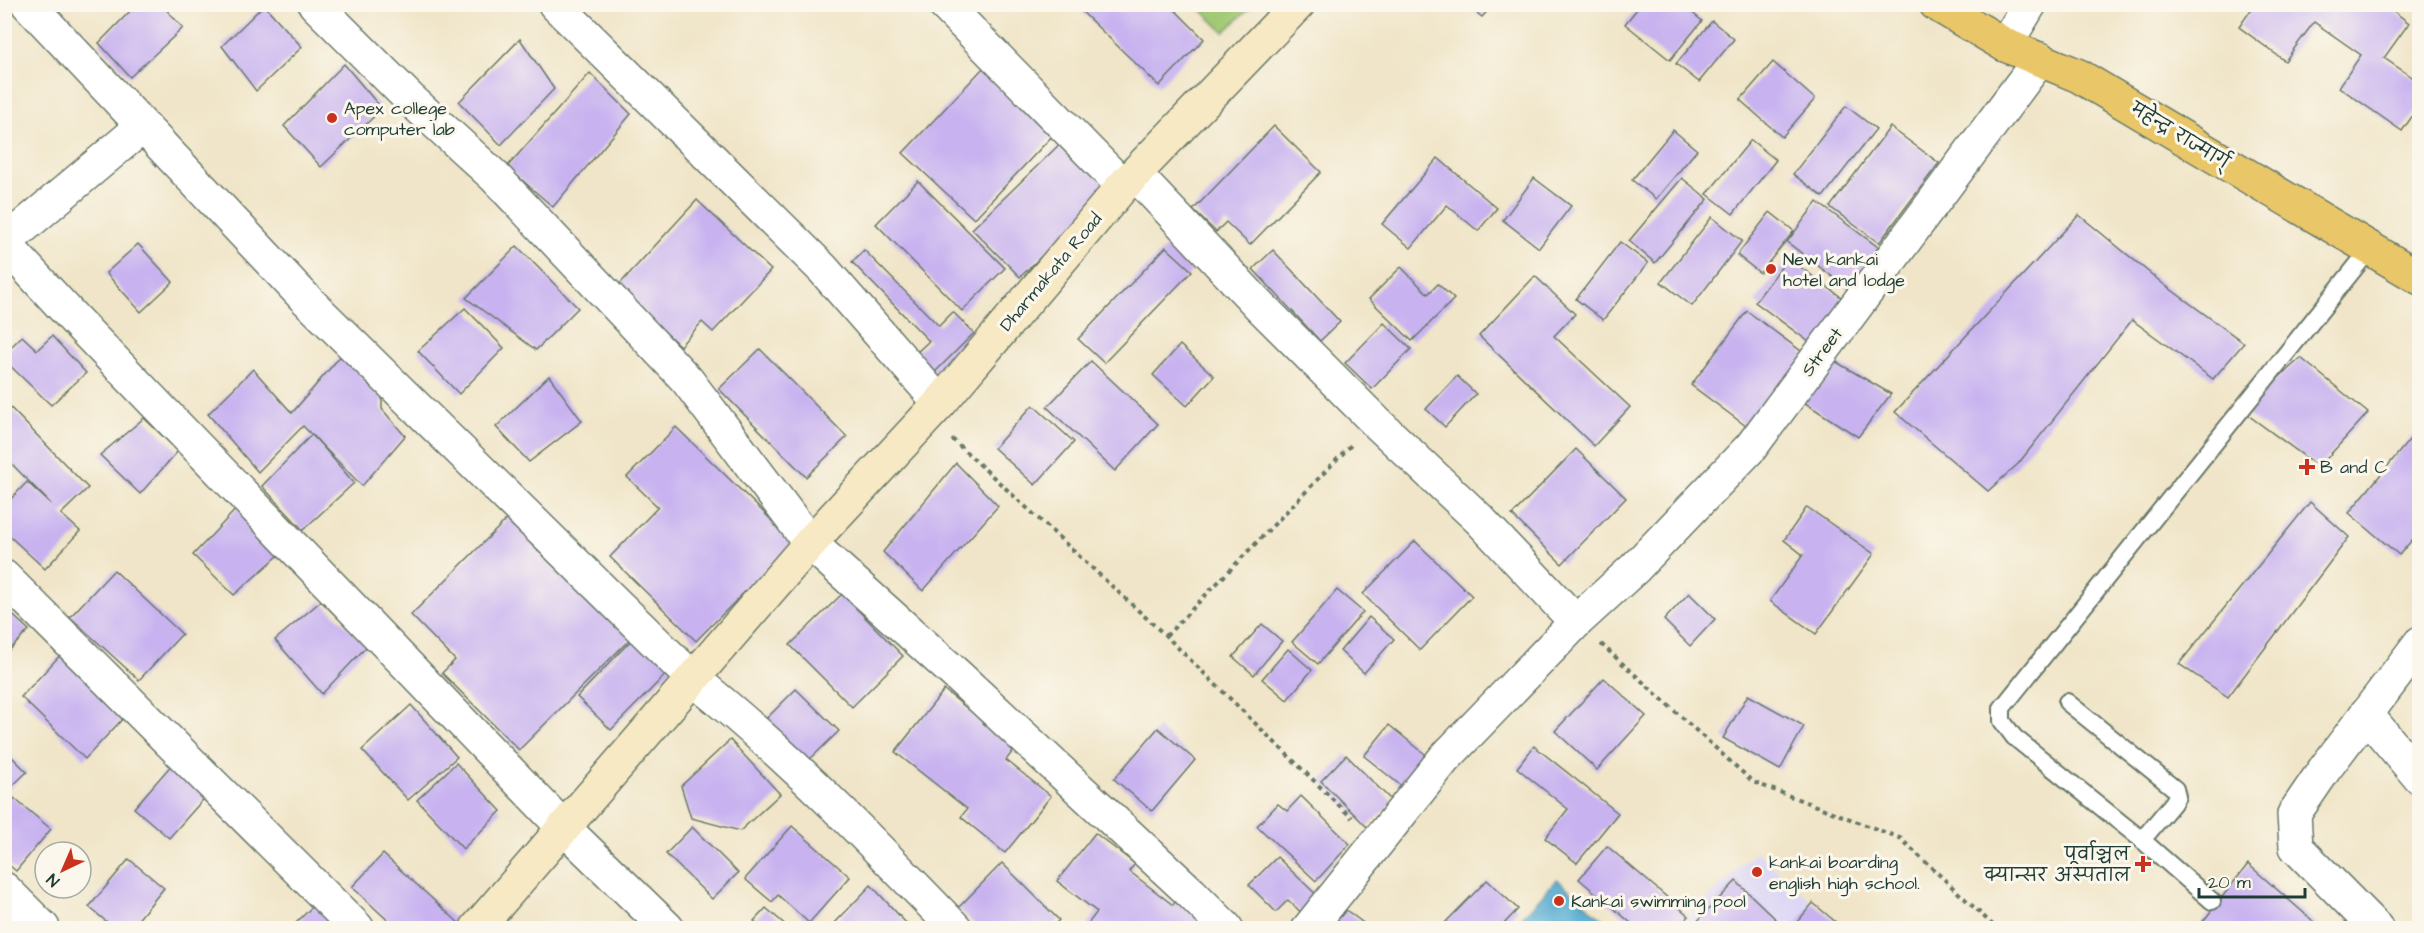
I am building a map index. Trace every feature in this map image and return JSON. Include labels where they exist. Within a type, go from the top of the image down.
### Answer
[{"type":"highway","name":"महेन्द्र राज्मार्ग्","points":[[1936,4],[2005,45],[2079,76],[2420,278]]},
{"type":"street","points":[[28,4],[304,297],[693,679],[748,725],[903,874],[955,928]]},
{"type":"street","points":[[315,4],[409,98],[494,176],[687,380],[810,543],[958,676],[1226,928]]},
{"type":"street","points":[[555,4],[823,269],[934,410]]},
{"type":"street","points":[[944,4],[1479,519],[1576,622]]},
{"type":"street","name":"Dharmakata Road","points":[[477,928],[810,543],[934,410],[1129,180],[1298,4]]},
{"type":"street","points":[[2005,45],[2030,4]]},
{"type":"street","name":"Street","points":[[1309,928],[1444,759],[1576,622],[1635,568],[1751,447],[2040,59]]},
{"type":"street","points":[[142,127],[4,243],[74,319],[564,828],[667,928]]},
{"type":"street","points":[[4,577],[357,928]]},
{"type":"street","points":[[2376,928],[2296,847],[2294,814],[2420,643]]},
{"type":"street","points":[[2366,714],[2420,778]]},
{"type":"street","points":[[4,889],[43,928]]},
{"type":"lane","points":[[2212,900],[2142,840],[2014,737],[2002,721],[2002,708],[2370,249]]},
{"type":"lane","points":[[2067,702],[2175,789],[2177,796],[2173,803],[2142,840]]},
{"type":"path","points":[[934,410],[1378,844]]},
{"type":"path","points":[[1166,636],[1375,421]]},
{"type":"path","points":[[1576,622],[1753,782],[1900,838],[1996,928]]},
{"type":"shaded area","name":"kankai boarding english high school.","points":[[1756,851],[1813,903],[1847,928],[1641,928],[1666,894],[1689,916]]},
{"type":"green space","points":[[1196,5],[1253,5],[1224,32]]},
{"type":"water","name":"Kankai swimming pool","points":[[1557,879],[1613,928],[1524,928],[1517,923]]},
{"type":"building","points":[[137,4],[161,4],[183,28],[130,77],[99,43]]},
{"type":"building","points":[[1074,4],[1169,4],[1204,39],[1159,86]]},
{"type":"building","points":[[1641,4],[1682,4],[1702,21],[1670,60],[1625,24]]},
{"type":"building","points":[[2255,4],[2384,4],[2409,23],[2384,58],[2415,79],[2420,72],[2420,105],[2402,131],[2339,87],[2361,55],[2314,22],[2285,61],[2239,27]]},
{"type":"building","points":[[264,5],[302,47],[256,91],[222,46]]},
{"type":"building","points":[[1467,5],[1493,5],[1482,17]]},
{"type":"building","points":[[1712,21],[1734,39],[1699,82],[1676,64]]},
{"type":"building","points":[[520,39],[554,89],[501,145],[459,102]]},
{"type":"building","points":[[1773,62],[1815,99],[1782,137],[1740,100]]},
{"type":"building","name":"Apex college computer lab","points":[[344,64],[382,109],[321,167],[284,126]]},
{"type":"building","points":[[985,66],[1055,133],[974,219],[903,153]]},
{"type":"building","points":[[590,73],[631,114],[553,207],[507,167]]},
{"type":"building","points":[[1846,106],[1876,129],[1823,197],[1793,174]]},
{"type":"building","points":[[1274,126],[1321,172],[1250,245],[1226,222],[1216,232],[1193,210]]},
{"type":"building","points":[[1890,127],[1939,163],[1879,243],[1830,207]]},
{"type":"building","points":[[1673,130],[1697,150],[1656,199],[1632,180]]},
{"type":"building","points":[[1064,140],[1111,189],[1020,277],[972,229]]},
{"type":"building","points":[[1751,140],[1776,160],[1733,214],[1707,194]]},
{"type":"building","points":[[1438,158],[1497,208],[1478,231],[1447,205],[1411,248],[1382,224]]},
{"type":"building","points":[[1534,178],[1571,206],[1539,248],[1503,220]]},
{"type":"building","points":[[1682,178],[1708,199],[1655,263],[1629,241]]},
{"type":"building","points":[[918,181],[1005,268],[962,311],[876,224]]},
{"type":"building","points":[[697,200],[771,270],[713,332],[702,322],[680,346],[617,287]]},
{"type":"building","points":[[1817,202],[1882,250],[1851,291],[1787,242]]},
{"type":"building","points":[[1770,212],[1794,231],[1760,273],[1737,255]]},
{"type":"building","points":[[2079,215],[2162,283],[2244,343],[2213,379],[2132,320],[2018,464],[1988,491],[1895,412]]},
{"type":"building","points":[[1712,217],[1742,241],[1692,306],[1661,282]]},
{"type":"building","points":[[1620,242],[1648,263],[1603,320],[1576,299]]},
{"type":"building","points":[[138,244],[173,282],[141,312],[106,273]]},
{"type":"building","points":[[517,246],[578,308],[536,350],[466,298]]},
{"type":"building","points":[[1166,247],[1192,271],[1104,363],[1078,339]]},
{"type":"building","points":[[864,250],[939,326],[953,312],[974,333],[934,373],[915,354],[929,341],[852,262]]},
{"type":"building","points":[[1273,250],[1340,322],[1320,341],[1253,269]]},
{"type":"building","points":[[1788,258],[1849,303],[1816,347],[1755,302]]},
{"type":"building","points":[[1401,267],[1428,294],[1438,284],[1454,299],[1412,341],[1369,299]]},
{"type":"building","points":[[1535,276],[1575,314],[1554,336],[1630,407],[1594,446],[1479,336]]},
{"type":"building","points":[[465,308],[504,348],[459,394],[418,351]]},
{"type":"building","points":[[1747,311],[1809,357],[1754,432],[1691,385]]},
{"type":"building","points":[[1384,323],[1411,349],[1372,389],[1345,363]]},
{"type":"building","points":[[22,336],[37,350],[52,336],[86,373],[51,405],[4,360],[4,354]]},
{"type":"building","points":[[1180,345],[1214,376],[1187,406],[1153,375]]},
{"type":"building","points":[[760,349],[847,437],[806,477],[719,389]]},
{"type":"building","points":[[344,352],[382,394],[382,409],[405,436],[362,486],[303,426],[258,472],[208,414],[253,369],[292,413]]},
{"type":"building","points":[[1821,353],[1891,394],[1858,437],[1791,394]]},
{"type":"building","points":[[2301,358],[2368,413],[2319,467],[2241,410]]},
{"type":"building","points":[[1091,361],[1158,424],[1115,471],[1047,407]]},
{"type":"building","points":[[549,376],[582,421],[529,462],[496,427]]},
{"type":"building","points":[[1457,376],[1476,394],[1445,427],[1426,409]]},
{"type":"building","points":[[4,401],[88,488],[61,514],[80,531],[45,569],[4,531],[4,506],[27,482],[51,504],[4,456]]},
{"type":"building","points":[[1033,405],[1074,442],[1035,485],[994,448]]},
{"type":"building","points":[[144,418],[178,451],[140,494],[100,455]]},
{"type":"building","points":[[676,427],[794,542],[696,641],[610,557],[658,507],[627,477]]},
{"type":"building","points":[[312,434],[354,483],[303,530],[262,486]]},
{"type":"building","points":[[2414,434],[2420,439],[2420,531],[2399,555],[2349,513]]},
{"type":"building","points":[[1576,449],[1626,498],[1562,564],[1512,515]]},
{"type":"building","points":[[956,463],[998,506],[923,591],[883,552]]},
{"type":"building","points":[[2310,502],[2349,537],[2228,697],[2179,664]]},
{"type":"building","points":[[238,507],[279,555],[234,595],[193,555]]},
{"type":"building","points":[[1807,507],[1874,554],[1816,634],[1770,601],[1803,555],[1784,540]]},
{"type":"building","points":[[515,511],[637,632],[519,750],[442,673],[455,660],[411,615]]},
{"type":"building","points":[[1415,541],[1472,596],[1420,650],[1363,594]]},
{"type":"building","points":[[114,570],[182,634],[139,680],[70,617]]},
{"type":"building","points":[[1337,590],[1363,612],[1318,664],[1292,642]]},
{"type":"building","points":[[1689,593],[1715,619],[1690,646],[1664,620]]},
{"type":"building","points":[[842,594],[903,656],[852,707],[790,645]]},
{"type":"building","points":[[321,601],[367,646],[322,694],[275,640]]},
{"type":"building","points":[[4,607],[29,630],[4,656]]},
{"type":"building","points":[[1369,617],[1394,639],[1364,673],[1340,651]]},
{"type":"building","points":[[1262,624],[1282,641],[1254,675],[1233,657]]},
{"type":"building","points":[[637,634],[672,668],[611,730],[577,697]]},
{"type":"building","points":[[66,649],[130,711],[85,759],[21,697]]},
{"type":"building","points":[[1288,649],[1312,670],[1287,700],[1262,679]]},
{"type":"building","points":[[1604,678],[1646,716],[1597,770],[1555,731]]},
{"type":"building","points":[[796,689],[839,731],[802,767],[760,725]]},
{"type":"building","points":[[944,690],[1016,747],[1006,760],[1051,796],[1005,853],[961,817],[967,809],[895,752]]},
{"type":"building","points":[[1748,695],[1804,726],[1780,770],[1723,738]]},
{"type":"building","points":[[411,705],[457,757],[408,800],[362,750]]},
{"type":"building","points":[[1389,725],[1430,758],[1405,789],[1364,756]]},
{"type":"building","points":[[1158,728],[1195,760],[1152,811],[1114,779]]},
{"type":"building","points":[[730,740],[780,794],[740,831],[691,818],[681,786]]},
{"type":"building","points":[[1534,746],[1618,813],[1577,863],[1545,838],[1568,809],[1517,768]]},
{"type":"building","points":[[4,749],[27,772],[9,789],[4,784]]},
{"type":"building","points":[[1346,755],[1393,802],[1367,827],[1321,781]]},
{"type":"building","points":[[173,763],[208,794],[169,838],[134,808]]},
{"type":"building","points":[[456,763],[501,811],[463,849],[417,800]]},
{"type":"building","points":[[4,790],[51,829],[42,840],[33,840],[33,851],[16,871],[4,861]]},
{"type":"building","points":[[1301,796],[1350,844],[1316,881],[1257,826],[1278,804],[1287,811]]},
{"type":"building","points":[[792,826],[850,877],[809,923],[778,895],[772,902],[745,879]]},
{"type":"building","points":[[692,827],[738,873],[712,899],[666,854]]},
{"type":"building","points":[[1095,833],[1135,864],[1129,871],[1173,905],[1180,895],[1222,928],[1092,928],[1087,925],[1097,912],[1057,881]]},
{"type":"building","points":[[1607,846],[1689,916],[1678,928],[1637,928],[1579,879]]},
{"type":"building","points":[[383,854],[460,924],[456,928],[396,928],[352,887]]},
{"type":"building","points":[[1277,857],[1325,903],[1309,920],[1288,900],[1276,912],[1249,885]]},
{"type":"building","points":[[129,859],[164,888],[131,928],[114,928],[89,907]]},
{"type":"building","points":[[1002,863],[1059,920],[1051,928],[978,928],[958,908]]},
{"type":"building","points":[[2248,864],[2321,928],[2206,928],[2201,924]]},
{"type":"building","points":[[1487,880],[1518,909],[1500,928],[1440,928]]},
{"type":"building","points":[[1736,881],[1783,926],[1780,928],[1691,928]]},
{"type":"building","points":[[871,885],[907,924],[903,928],[837,928],[833,925]]},
{"type":"building","points":[[1813,903],[1843,928],[1792,928]]},
{"type":"building","points":[[315,904],[339,928],[291,928]]},
{"type":"building","points":[[766,908],[789,928],[762,928],[754,921]]},
{"type":"building","points":[[1346,910],[1370,928],[1331,928]]},
{"type":"place","name":"Apex college computer lab","points":[[332,118]]},
{"type":"place","name":"New kankai hotel and lodge","points":[[1771,269]]},
{"type":"place","name":"B and C","points":[[2307,467]]},
{"type":"place","name":"पूर्वाञ्चल क्यान्सर अस्पताल","points":[[2143,864]]},
{"type":"place","name":"kankai boarding english high school.","points":[[1757,872]]},
{"type":"place","name":"Kankai swimming pool","points":[[1559,901]]}]
